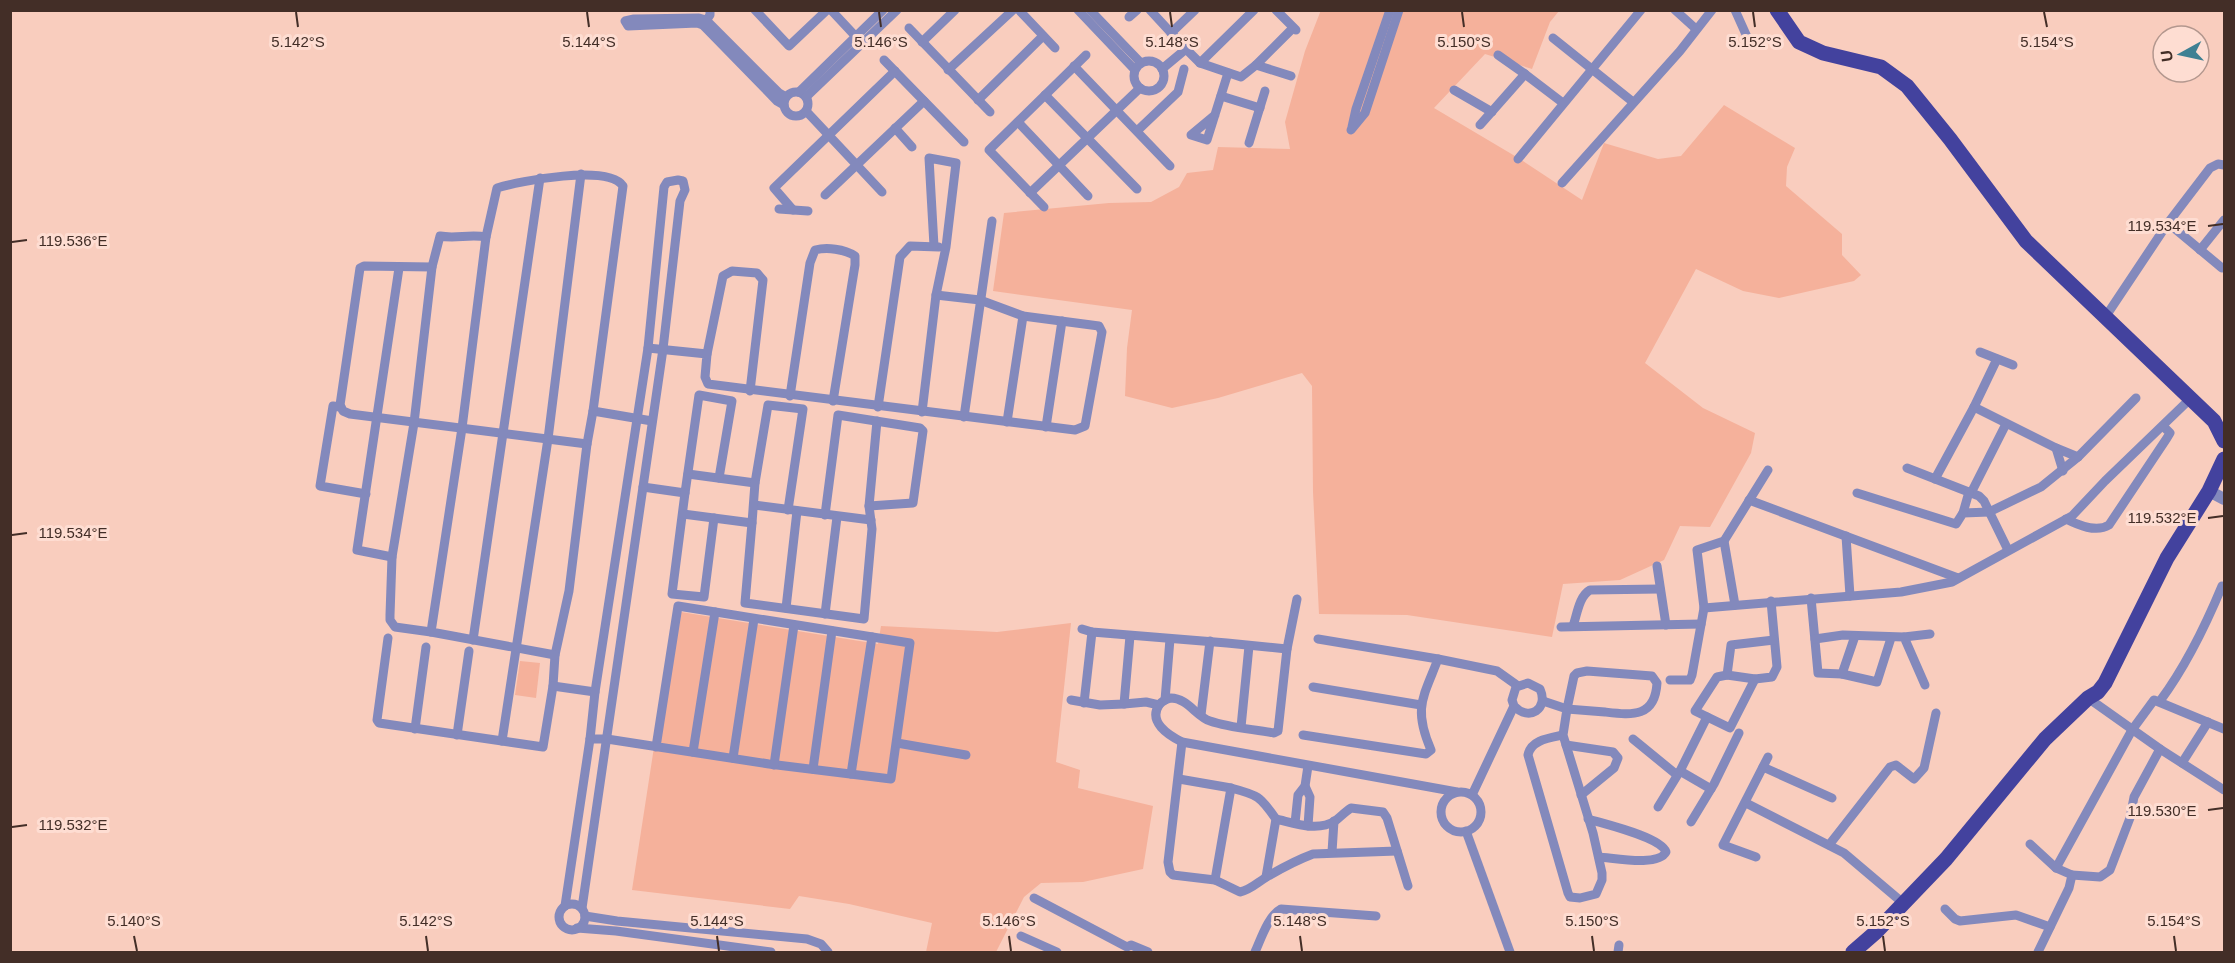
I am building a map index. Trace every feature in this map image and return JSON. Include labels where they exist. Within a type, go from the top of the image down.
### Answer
[{"type":"main road","points":[[1776,10],[1799,42],[1823,52],[1881,67],[1906,86],[1950,138],[2026,241],[2214,421],[2224,441]]},
{"type":"main road","points":[[1853,952],[1876,932],[1946,859],[2045,739],[2088,698],[2098,692],[2113,669],[2167,558],[2210,491],[2224,459]]},
{"type":"street","points":[[704,23],[710,15],[710,10]]},
{"type":"street","points":[[761,12],[789,46],[829,10],[859,40]]},
{"type":"street","points":[[859,40],[883,10]]},
{"type":"street","points":[[803,94],[808,102],[806,111],[802,114],[789,113],[785,101],[789,93],[803,94],[859,40],[897,10]]},
{"type":"street","points":[[922,42],[955,10]]},
{"type":"street","points":[[948,70],[1013,10]]},
{"type":"street","points":[[1019,10],[1055,48]]},
{"type":"street","points":[[1078,10],[1138,66]]},
{"type":"street","points":[[1090,10],[1138,66],[1136,83],[1140,88],[1146,91],[1159,87],[1164,75],[1162,69],[1153,61],[1138,66]]},
{"type":"street","points":[[1150,10],[1200,63],[1241,77],[1295,29],[1276,10]]},
{"type":"street","points":[[1171,33],[1195,10]]},
{"type":"street","points":[[1200,63],[1254,10]]},
{"type":"street","points":[[1390,10],[1351,130],[1365,113],[1399,10]]},
{"type":"street","points":[[1518,159],[1641,10]]},
{"type":"street","points":[[1675,10],[1696,28]]},
{"type":"street","points":[[1562,183],[1680,51],[1712,10]]},
{"type":"street","points":[[1735,10],[1748,39]]},
{"type":"street","points":[[671,18],[704,23],[777,101],[785,101]]},
{"type":"street","points":[[909,28],[990,112]]},
{"type":"street","points":[[978,100],[1043,36]]},
{"type":"street","points":[[1553,38],[1634,102]]},
{"type":"street","points":[[1162,69],[1186,49]]},
{"type":"street","points":[[1044,207],[988,150],[1086,55]]},
{"type":"street","points":[[1265,55],[1278,71]]},
{"type":"street","points":[[1497,55],[1563,103]]},
{"type":"street","points":[[884,60],[964,142]]},
{"type":"street","points":[[1256,64],[1273,72],[1278,71],[1291,76]]},
{"type":"street","points":[[1074,66],[1170,166]]},
{"type":"street","points":[[1137,131],[1178,92],[1184,69]]},
{"type":"street","points":[[793,210],[774,188],[895,71]]},
{"type":"street","points":[[1215,115],[1228,73]]},
{"type":"street","points":[[1480,125],[1525,74]]},
{"type":"street","points":[[1030,193],[1140,88]]},
{"type":"street","points":[[1454,90],[1492,112]]},
{"type":"street","points":[[1249,143],[1265,91]]},
{"type":"street","points":[[1045,95],[1137,189]]},
{"type":"street","points":[[1221,96],[1260,108]]},
{"type":"street","points":[[825,195],[924,101]]},
{"type":"street","points":[[806,111],[882,192]]},
{"type":"street","points":[[1018,122],[1088,196]]},
{"type":"street","points":[[895,128],[912,147]]},
{"type":"street","points":[[922,412],[936,295],[956,163],[929,158],[934,246]]},
{"type":"street","points":[[2106,316],[2168,223],[2210,168],[2218,164],[2224,165]]},
{"type":"street","points":[[502,741],[549,439],[581,174]]},
{"type":"street","points":[[388,638],[377,720],[383,724],[543,747],[553,686],[555,655],[569,591],[587,444],[594,411],[623,186],[618,181],[581,174],[540,178],[495,190],[486,237],[462,428],[431,632]]},
{"type":"street","points":[[472,640],[540,178]]},
{"type":"street","points":[[577,928],[583,923],[614,685],[663,349],[680,201],[685,190],[683,182],[678,180],[668,182],[663,187],[648,348],[565,906],[560,914],[561,922],[566,928],[616,931],[771,952]]},
{"type":"street","points":[[779,209],[808,211]]},
{"type":"street","points":[[2200,250],[2224,220]]},
{"type":"street","points":[[964,417],[992,221]]},
{"type":"street","points":[[2168,223],[2222,268]]},
{"type":"street","points":[[486,237],[449,238],[440,236],[432,267],[414,423],[392,557],[390,615],[392,624],[399,628],[555,655]]},
{"type":"street","points":[[878,407],[900,257],[910,246],[945,247]]},
{"type":"street","points":[[790,396],[810,263],[815,250],[823,248],[849,252],[855,256],[833,401]]},
{"type":"street","points":[[341,407],[358,271],[364,266],[432,267]]},
{"type":"street","points":[[392,557],[357,550],[399,268]]},
{"type":"street","points":[[750,391],[763,280],[757,273],[732,271],[723,276],[708,354],[705,377],[708,384],[750,391],[1046,427],[1075,430],[1085,426],[1102,332],[1099,326],[1023,316],[980,300],[936,295]]},
{"type":"street","points":[[1007,422],[1023,316]]},
{"type":"street","points":[[1046,427],[1062,321]]},
{"type":"street","points":[[648,348],[708,354]]},
{"type":"street","points":[[1980,352],[2013,365]]},
{"type":"street","points":[[1935,479],[1997,359]]},
{"type":"street","points":[[714,518],[704,597],[672,594],[699,395],[732,402],[719,478]]},
{"type":"street","points":[[1963,513],[1989,512],[2041,487],[2078,457],[2136,398]]},
{"type":"street","points":[[1704,608],[1850,596],[1945,585],[2077,512],[2105,481],[2190,399]]},
{"type":"street","points":[[786,608],[792,511],[803,410],[768,405],[755,483],[745,603],[864,619],[871,520],[869,506],[877,421]]},
{"type":"street","points":[[366,494],[320,486],[333,406],[341,407],[350,414],[587,444]]},
{"type":"street","points":[[1974,407],[2078,457]]},
{"type":"street","points":[[594,411],[652,421]]},
{"type":"street","points":[[825,514],[838,415],[920,428],[922,431],[913,503],[869,506]]},
{"type":"street","points":[[1857,493],[1956,524],[2006,424]]},
{"type":"street","points":[[2066,519],[2099,529],[2109,525],[2170,433],[2163,426]]},
{"type":"street","points":[[2056,448],[2063,471]]},
{"type":"street","points":[[1907,468],[1979,496],[2008,550]]},
{"type":"street","points":[[1735,605],[1724,541],[1768,470]]},
{"type":"street","points":[[688,474],[755,483]]},
{"type":"street","points":[[643,487],[685,493]]},
{"type":"street","points":[[2210,491],[2224,499]]},
{"type":"street","points":[[1749,500],[1958,578]]},
{"type":"street","points":[[754,505],[871,520]]},
{"type":"street","points":[[683,514],[752,523]]},
{"type":"street","points":[[825,614],[837,517]]},
{"type":"street","points":[[1846,536],[1850,596]]},
{"type":"street","points":[[1670,680],[1690,680],[1704,608],[1696,553],[1700,547],[1724,541]]},
{"type":"street","points":[[1658,566],[1665,625]]},
{"type":"street","points":[[2160,701],[2183,669],[2211,614],[2222,586]]},
{"type":"street","points":[[1574,626],[1582,597],[1590,590],[1660,589]]},
{"type":"street","points":[[1811,598],[1818,673],[1842,674],[1877,682],[1892,638]]},
{"type":"street","points":[[1071,700],[1084,703],[1124,704],[1177,699],[1209,721],[1274,733],[1280,730],[1287,650],[1297,600]]},
{"type":"street","points":[[1691,822],[1742,734],[1695,711],[1717,677],[1727,675],[1755,679],[1772,677],[1777,666],[1771,601]]},
{"type":"street","points":[[590,740],[607,739],[656,747],[733,758],[774,765],[891,779],[910,643],[678,606],[656,747]]},
{"type":"street","points":[[693,752],[715,612]]},
{"type":"street","points":[[733,758],[754,619]]},
{"type":"street","points":[[1561,627],[1701,624]]},
{"type":"street","points":[[774,765],[794,625]]},
{"type":"street","points":[[1082,629],[1130,636],[1210,641],[1287,650]]},
{"type":"street","points":[[813,770],[832,631]]},
{"type":"street","points":[[1084,703],[1092,632]]},
{"type":"street","points":[[1815,639],[1843,634],[1892,638],[1930,634]]},
{"type":"street","points":[[1124,704],[1130,636]]},
{"type":"street","points":[[1842,674],[1854,636]]},
{"type":"street","points":[[851,774],[872,637]]},
{"type":"street","points":[[1904,637],[1926,685]]},
{"type":"street","points":[[1170,639],[1162,702],[1155,715],[1156,721],[1164,730],[1182,742],[1308,766],[1457,792],[1472,795],[1479,802],[1481,812],[1478,823],[1466,831],[1450,829],[1442,816],[1444,801],[1457,792]]},
{"type":"street","points":[[1318,639],[1497,671],[1518,686]]},
{"type":"street","points":[[1727,675],[1731,645],[1774,640]]},
{"type":"street","points":[[1201,715],[1210,641]]},
{"type":"street","points":[[1240,727],[1250,646]]},
{"type":"street","points":[[415,729],[426,647]]},
{"type":"street","points":[[457,735],[469,651]]},
{"type":"street","points":[[1303,735],[1426,754],[1431,750],[1423,728],[1421,705],[1438,659]]},
{"type":"street","points":[[1542,701],[1567,709],[1630,715],[1639,713],[1653,703],[1657,683],[1655,679],[1647,675],[1587,671],[1574,676],[1567,709],[1563,735],[1599,857],[1602,880],[1596,894],[1580,898],[1570,897],[1528,755],[1530,747],[1535,744],[1563,735]]},
{"type":"street","points":[[1730,728],[1755,679]]},
{"type":"street","points":[[1472,795],[1514,706],[1513,693],[1518,686],[1528,682],[1540,689],[1542,701],[1539,708],[1533,712],[1526,714],[1514,706]]},
{"type":"street","points":[[553,686],[596,688],[614,685]]},
{"type":"street","points":[[1313,687],[1421,705]]},
{"type":"street","points":[[2088,698],[2160,749],[2224,790]]},
{"type":"street","points":[[2055,868],[2132,730],[2154,700],[2224,729]]},
{"type":"street","points":[[1829,845],[1890,767],[1899,766],[1914,779],[1920,774],[1924,768],[1936,713]]},
{"type":"street","points":[[1658,807],[1679,773],[1707,717]]},
{"type":"street","points":[[2182,763],[2208,722]]},
{"type":"street","points":[[1633,739],[1679,773],[1711,789]]},
{"type":"street","points":[[897,742],[966,755]]},
{"type":"street","points":[[1182,742],[1168,868],[1173,875],[1215,880],[1240,892],[1306,856],[1332,852],[1396,851]]},
{"type":"street","points":[[1566,745],[1613,752],[1618,758],[1614,768],[1581,795]]},
{"type":"street","points":[[2030,844],[2055,868],[2072,875],[2100,877],[2110,870],[2130,818],[2134,797],[2160,749]]},
{"type":"street","points":[[1756,857],[1723,845],[1768,757]]},
{"type":"street","points":[[1295,824],[1298,795],[1305,786],[1308,766]]},
{"type":"street","points":[[1763,767],[1832,798]]},
{"type":"street","points":[[1179,779],[1255,794],[1276,819],[1295,824],[1321,826],[1334,821],[1351,808],[1383,812],[1388,818],[1408,886]]},
{"type":"street","points":[[1305,786],[1310,797],[1308,826]]},
{"type":"street","points":[[1215,880],[1231,789]]},
{"type":"street","points":[[1746,803],[1844,853],[1903,903]]},
{"type":"street","points":[[1266,877],[1276,819]]},
{"type":"street","points":[[1588,819],[1646,837],[1664,846],[1666,852],[1663,857],[1653,860],[1599,857]]},
{"type":"street","points":[[1332,852],[1334,821]]},
{"type":"street","points":[[1466,831],[1510,952]]},
{"type":"street","points":[[2038,952],[2069,888],[2072,875]]},
{"type":"street","points":[[1034,898],[1125,950],[1131,945],[1148,952]]},
{"type":"street","points":[[565,906],[575,904],[584,912],[617,921],[807,939],[821,944],[828,952]]},
{"type":"street","points":[[1255,952],[1276,912],[1281,909],[1376,916]]},
{"type":"street","points":[[1945,909],[1960,921],[2016,915],[2050,927]]},
{"type":"street","points":[[1021,936],[1057,952]]},
{"type":"shaded area","points":[[1321,10],[1559,11],[1550,22],[1532,69],[1485,54],[1434,108],[1520,159],[1582,200],[1604,143],[1658,159],[1681,156],[1724,105],[1795,148],[1787,167],[1786,186],[1842,234],[1842,255],[1861,275],[1854,281],[1779,298],[1743,291],[1696,269],[1645,363],[1703,408],[1755,433],[1751,453],[1710,527],[1680,526],[1664,560],[1620,580],[1563,584],[1552,637],[1407,615],[1319,614],[1313,492],[1312,386],[1302,373],[1218,398],[1172,408],[1125,396],[1127,348],[1132,310],[993,291],[1004,213],[1109,203],[1151,202],[1179,187],[1187,173],[1213,170],[1218,147],[1290,149],[1285,122],[1305,51]]},
{"type":"shaded area","points":[[675,611],[878,644],[881,626],[997,632],[1071,623],[1056,762],[1080,770],[1078,788],[1153,806],[1143,869],[1083,882],[1041,883],[1024,897],[996,952],[926,952],[932,923],[849,904],[799,896],[790,909],[632,890]]},
{"type":"shaded area","points":[[520,661],[540,663],[536,698],[515,695]]}]
